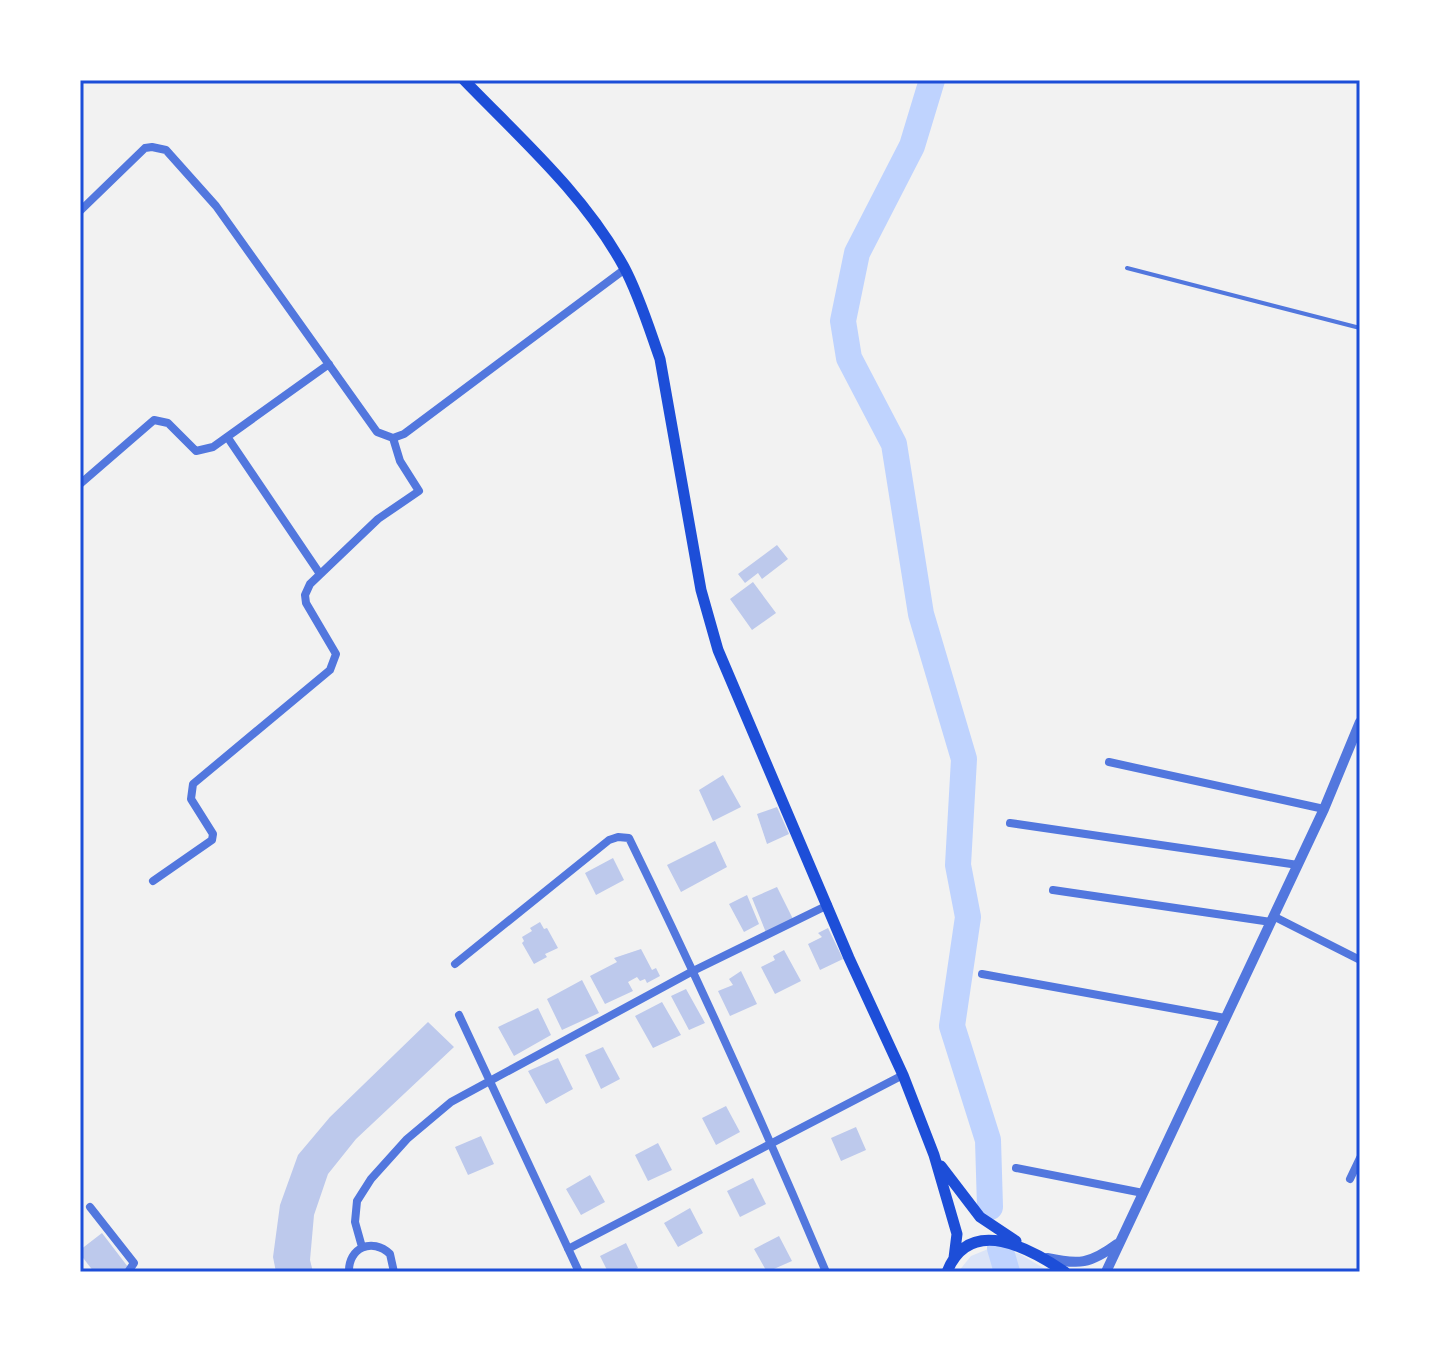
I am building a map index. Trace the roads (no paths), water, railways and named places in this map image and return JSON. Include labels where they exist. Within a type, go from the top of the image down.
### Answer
[{"type":"main road","points":[[464,80],[585,208],[625,269],[660,359],[701,590],[718,650],[903,1075],[934,1155],[957,1234],[947,1267]]},
{"type":"main road","points":[[934,1155],[980,1217],[1029,1250]]},
{"type":"main road","points":[[947,1267],[973,1244],[986,1240],[1010,1242],[1065,1272]]},
{"type":"street","points":[[80,211],[145,148],[166,150],[216,206],[377,432],[393,438],[404,434],[625,269]]},
{"type":"street","points":[[80,484],[154,420],[168,423],[196,451],[213,447],[329,364]]},
{"type":"street","points":[[228,438],[320,574]]},
{"type":"street","points":[[153,881],[212,840],[213,834],[191,799],[193,784],[330,670],[334,663],[336,654],[306,603],[305,595],[310,584],[378,519],[419,491],[400,461],[393,438]]},
{"type":"street","points":[[1109,1268],[1324,809],[1360,722]]},
{"type":"street","points":[[1109,762],[1324,809]]},
{"type":"street","points":[[1010,823],[1298,865]]},
{"type":"street","points":[[455,964],[609,840],[629,838],[693,971],[826,1272]]},
{"type":"street","points":[[1053,890],[1272,919],[1360,960]]},
{"type":"street","points":[[362,1247],[355,1222],[357,1201],[371,1179],[407,1139],[451,1102],[693,971],[828,905]]},
{"type":"street","points":[[982,974],[1225,1018]]},
{"type":"street","points":[[459,1015],[579,1272]]},
{"type":"street","points":[[568,1249],[903,1075]]},
{"type":"street","points":[[1350,1179],[1360,1158]]},
{"type":"street","points":[[1016,1168],[1143,1193]]},
{"type":"street","points":[[90,1207],[134,1263],[128,1272]]},
{"type":"street","points":[[1044,1258],[1071,1264],[1084,1262],[1100,1257],[1119,1243]]},
{"type":"street","points":[[349,1272],[351,1257],[362,1247],[377,1246],[384,1249],[393,1261],[394,1272]]},
{"type":"lane","points":[[1127,268],[1360,328]]},
{"type":"waterway","points":[[932,80],[912,146],[857,253],[843,321],[849,358],[894,444],[921,614],[964,759],[958,865],[968,917],[952,1026],[988,1140],[990,1207]]},
{"type":"waterway","points":[[1000,1248],[1007,1272]]}]
